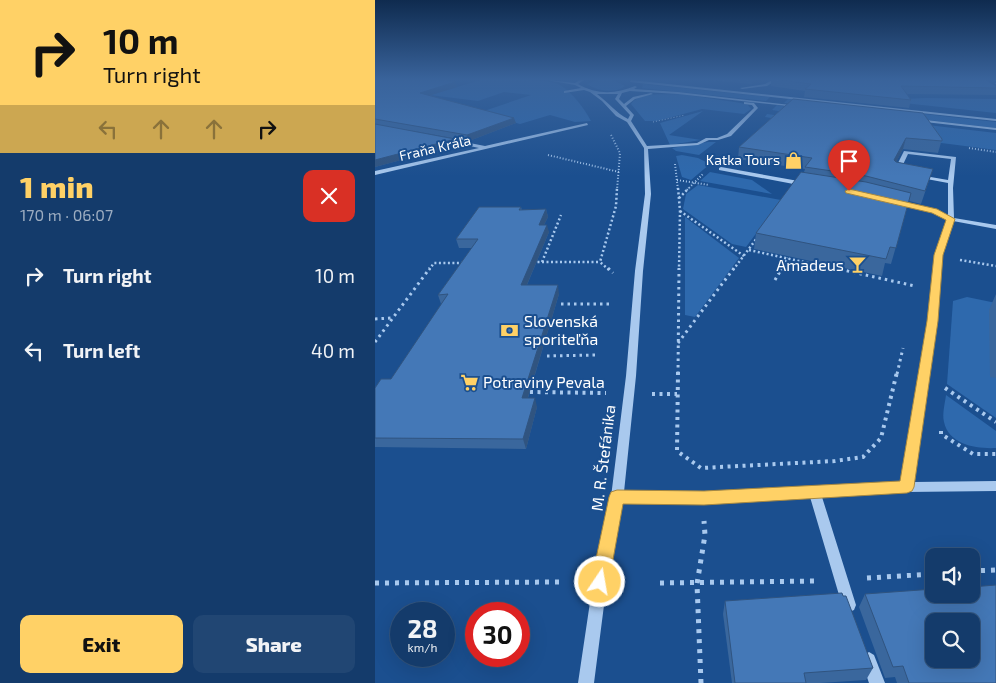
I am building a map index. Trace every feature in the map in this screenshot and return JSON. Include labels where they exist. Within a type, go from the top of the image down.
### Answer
[{"type":"street","name":"M. R. Štefánika","points":[[586,683],[600,582],[617,497],[631,376],[639,271],[648,194],[646,148],[629,121],[614,112]]},
{"type":"street","name":"M. R. Štefánika","points":[[629,121],[633,115],[630,112]]},
{"type":"street","points":[[646,148],[698,144],[708,139],[718,139],[729,135],[752,112]]},
{"type":"street","points":[[921,112],[996,120]]},
{"type":"street","points":[[911,119],[996,129]]},
{"type":"street","name":"Fraňa Kráľa","points":[[375,173],[587,124]]},
{"type":"street","points":[[440,138],[487,148]]},
{"type":"street","points":[[905,175],[896,173],[906,152],[954,158],[951,182],[951,219],[939,255],[932,321],[907,487]]},
{"type":"street","points":[[721,169],[812,185]]},
{"type":"street","points":[[915,176],[951,182]]},
{"type":"street","points":[[890,200],[934,211],[951,219],[996,227]]},
{"type":"street","points":[[617,497],[704,498],[907,487],[996,486]]},
{"type":"street","points":[[813,491],[853,617]]},
{"type":"street","points":[[864,646],[877,683]]},
{"type":"path","points":[[600,262],[615,206],[619,172],[620,153],[609,132]]},
{"type":"path","points":[[547,155],[619,172]]},
{"type":"path","points":[[677,180],[680,211],[677,451],[701,468],[863,458],[881,438],[904,343]]},
{"type":"path","points":[[680,211],[744,256]]},
{"type":"path","points":[[542,262],[561,215]]},
{"type":"path","points":[[678,344],[759,235]]},
{"type":"path","points":[[749,250],[916,286]]},
{"type":"path","points":[[775,280],[788,258]]},
{"type":"path","points":[[959,260],[996,266]]},
{"type":"path","points":[[532,262],[600,262],[613,273]]},
{"type":"path","points":[[375,342],[434,263],[473,263]]},
{"type":"path","points":[[914,296],[918,277]]},
{"type":"path","points":[[561,304],[609,304]]},
{"type":"path","points":[[375,319],[392,318]]},
{"type":"path","points":[[547,356],[597,355]]},
{"type":"path","points":[[940,384],[996,422]]},
{"type":"path","points":[[941,434],[973,454],[996,454]]},
{"type":"path","points":[[701,468],[705,535],[697,584],[701,683]]},
{"type":"path","points":[[980,571],[996,570]]},
{"type":"path","points":[[375,583],[561,582]]},
{"type":"path","points":[[660,583],[697,584]]},
{"type":"shaded area","points":[[586,112],[591,121],[575,122],[550,115],[520,124],[478,113]]},
{"type":"shaded area","points":[[637,112],[691,112],[657,121],[645,121]]},
{"type":"shaded area","points":[[702,112],[669,135],[701,140],[670,145],[660,123]]},
{"type":"shaded area","points":[[726,112],[747,112],[744,114]]},
{"type":"shaded area","points":[[785,112],[815,112],[996,133],[996,150],[887,136],[765,117],[767,114],[782,116]]},
{"type":"shaded area","points":[[859,112],[904,112],[996,122],[996,128]]},
{"type":"shaded area","points":[[716,142],[699,155],[676,151],[672,148]]},
{"type":"shaded area","points":[[682,155],[698,158],[710,164],[691,180],[682,177],[676,156]]},
{"type":"shaded area","points":[[710,172],[752,180],[772,194],[700,181]]},
{"type":"shaded area","points":[[698,185],[781,200],[746,247],[732,244],[683,209],[686,194]]},
{"type":"shaded area","points":[[685,217],[739,258],[695,317],[685,315]]},
{"type":"shaded area","points":[[967,297],[996,303],[996,418],[947,384],[953,301]]},
{"type":"shaded area","points":[[946,395],[996,431],[996,448],[981,448],[965,444],[952,436],[947,430],[943,419]]},
{"type":"building","points":[[375,112],[491,112],[514,118],[467,135],[375,119]]},
{"type":"building","points":[[779,112],[923,113],[942,139],[942,141],[906,138],[894,160],[933,169],[925,191],[866,176],[805,167],[812,158],[739,147]]},
{"type":"building","points":[[375,124],[455,139],[375,160]]},
{"type":"building","points":[[801,172],[866,182],[911,193],[896,248],[890,247],[886,259],[756,233]]},
{"type":"building","points":[[479,207],[521,207],[519,210],[546,209],[539,225],[547,225],[521,285],[558,285],[522,398],[535,398],[523,439],[375,438],[375,388],[381,379],[391,379],[448,294],[438,295],[478,239],[456,239]]},
{"type":"building","points":[[996,585],[996,683],[909,683],[903,666],[893,667],[865,594],[925,590],[925,603],[980,603],[980,586]]},
{"type":"building","points":[[842,593],[843,596],[846,596],[873,668],[804,673],[806,683],[735,683],[725,601]]},
{"type":"place","name":"Katka Tours","points":[[794,160]]},
{"type":"place","name":"Amadeus","points":[[858,265]]},
{"type":"place","name":"Slovenská sporiteľňa","points":[[510,330]]},
{"type":"place","name":"Potraviny Pevala","points":[[469,382]]},
{"type":"route","points":[[600,582],[617,497],[704,498],[907,487],[932,321],[939,255],[951,219],[934,211],[849,191]]}]
